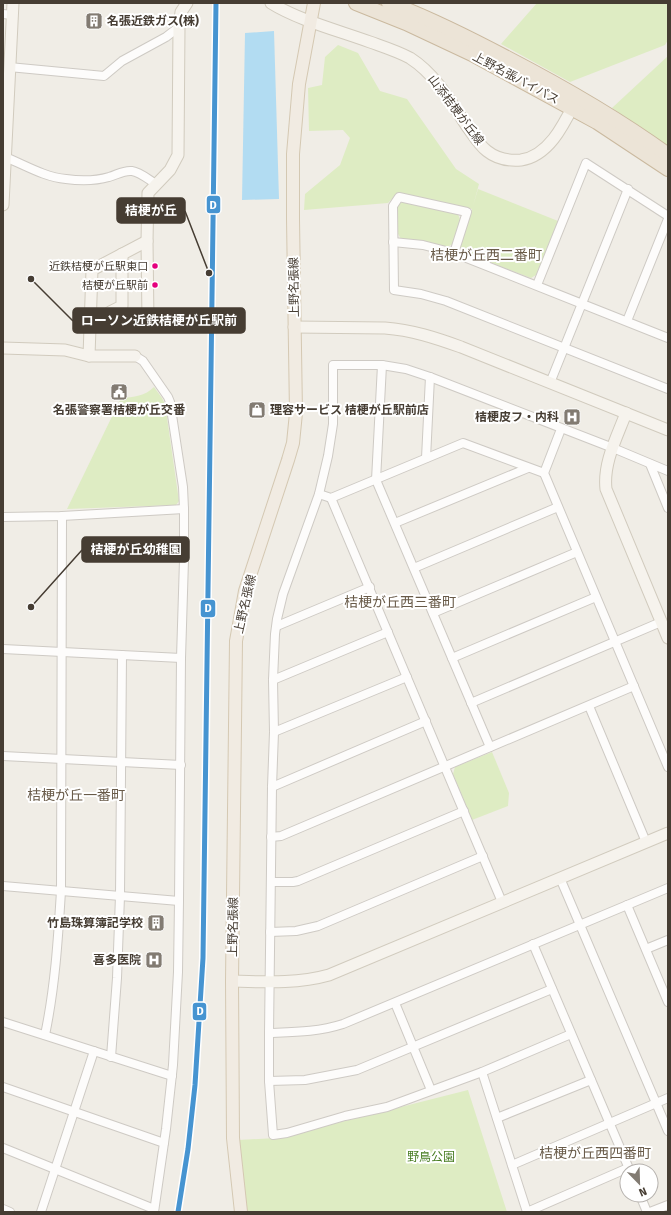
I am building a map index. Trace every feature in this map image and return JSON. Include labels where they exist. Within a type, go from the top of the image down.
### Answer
[{"type":"highway","name":"上野名張バイパス","points":[[356,3],[406,22],[575,102],[631,130],[668,155]]},
{"type":"highway","name":"上野名張バイパス","points":[[389,3],[464,35],[575,102],[597,122],[668,169]]},
{"type":"main road","name":"上野名張線","points":[[241,1212],[233,1138],[232,981],[236,641],[245,591],[284,476],[293,443],[296,413],[293,154],[299,84],[314,3]]},
{"type":"street","points":[[3,205],[6,157],[5,127],[8,14],[13,3]]},
{"type":"street","points":[[91,323],[148,322],[148,193],[170,170],[178,155],[180,27],[181,12],[187,3]]},
{"type":"street","name":"山添桔梗が丘線","points":[[271,3],[310,21],[393,50],[416,62],[433,77],[444,91],[478,141],[487,151],[500,158],[514,160],[526,159],[539,153],[554,138],[575,102]]},
{"type":"street","points":[[7,65],[104,76],[122,61],[166,37],[180,27]]},
{"type":"street","points":[[6,157],[45,174],[65,179],[94,180],[111,177],[124,171],[132,171],[137,172],[156,184]]},
{"type":"street","points":[[537,285],[586,163],[668,216]]},
{"type":"street","points":[[550,383],[628,189]]},
{"type":"street","points":[[454,253],[467,212],[399,197],[392,206],[394,290],[421,294],[446,301],[668,389]]},
{"type":"street","points":[[627,322],[668,219]]},
{"type":"street","points":[[89,356],[92,270],[147,241]]},
{"type":"street","points":[[393,242],[423,245],[454,253],[668,338]]},
{"type":"street","points":[[105,323],[110,312],[122,306],[122,254]]},
{"type":"street","points":[[294,327],[368,327],[399,329],[413,332],[455,345],[668,430]]},
{"type":"street","points":[[3,348],[65,350],[89,356],[135,356],[143,361],[170,402],[183,487],[184,509],[178,972],[172,1076],[154,1210],[3,1148]]},
{"type":"street","points":[[571,1034],[482,1072],[387,1107],[345,1116],[287,1133],[273,1135],[269,1081],[269,1033],[271,837],[274,732],[273,680],[277,619],[283,594],[319,494],[329,449],[333,424],[333,365],[382,365],[399,367],[430,377],[668,471]]},
{"type":"street","points":[[382,365],[376,480],[490,747]]},
{"type":"street","points":[[426,458],[430,377]]},
{"type":"street","points":[[626,413],[606,472],[606,489],[668,638]]},
{"type":"street","points":[[561,429],[544,473],[668,767]]},
{"type":"street","points":[[319,494],[331,498],[463,442],[544,473]]},
{"type":"street","points":[[650,464],[668,508]]},
{"type":"street","points":[[395,523],[528,468]]},
{"type":"street","points":[[331,498],[370,587],[502,902]]},
{"type":"street","points":[[414,568],[558,507]]},
{"type":"street","points":[[3,517],[62,516],[184,509]]},
{"type":"street","points":[[45,1035],[51,1006],[58,947],[61,891],[62,516]]},
{"type":"street","points":[[433,613],[577,552]]},
{"type":"street","points":[[277,626],[370,587]]},
{"type":"street","points":[[452,658],[596,597]]},
{"type":"street","points":[[471,703],[661,622]]},
{"type":"street","points":[[273,680],[388,632]]},
{"type":"street","points":[[3,649],[182,658]]},
{"type":"street","points":[[111,1057],[117,978],[120,896],[122,655]]},
{"type":"street","points":[[274,732],[407,677]]},
{"type":"street","points":[[271,837],[281,836],[634,686]]},
{"type":"street","points":[[589,706],[646,842]]},
{"type":"street","points":[[272,787],[426,721]]},
{"type":"street","points":[[3,756],[180,764]]},
{"type":"street","points":[[271,882],[298,881],[464,811]]},
{"type":"street","points":[[232,981],[270,982],[309,980],[339,972],[668,833]]},
{"type":"street","points":[[270,932],[296,931],[318,926],[483,856]]},
{"type":"street","points":[[560,878],[668,1131]]},
{"type":"street","points":[[3,886],[179,901]]},
{"type":"street","points":[[269,1033],[302,1032],[334,1027],[395,1004],[533,944],[668,888]]},
{"type":"street","points":[[627,905],[667,997]]},
{"type":"street","points":[[646,949],[668,940]]},
{"type":"street","points":[[533,944],[627,1163]]},
{"type":"street","points":[[269,1081],[305,1080],[343,1074],[370,1066],[552,989]]},
{"type":"street","points":[[395,1004],[431,1090]]},
{"type":"street","points":[[3,1022],[172,1076]]},
{"type":"street","points":[[41,1212],[94,1051]]},
{"type":"street","points":[[482,1072],[527,1212],[619,1173]]},
{"type":"street","points":[[497,1118],[591,1080]]},
{"type":"street","points":[[3,1087],[164,1143]]},
{"type":"street","points":[[512,1165],[668,1098]]},
{"type":"street","points":[[650,1212],[668,1204]]},
{"type":"street","points":[[3,1209],[10,1212]]},
{"type":"green space","points":[[537,3],[668,3],[668,40],[665,45],[570,82],[501,44]]},
{"type":"green space","points":[[338,45],[358,53],[380,91],[407,99],[456,169],[479,184],[473,206],[478,189],[558,221],[536,275],[531,278],[463,252],[460,245],[472,209],[398,193],[388,203],[304,210],[305,194],[340,165],[350,138],[343,130],[309,131],[308,88],[322,85],[325,57]]},
{"type":"green space","points":[[668,56],[668,148],[612,108]]},
{"type":"green space","points":[[402,202],[420,204],[457,212],[460,219],[453,244],[447,247],[422,241],[401,239],[397,232],[396,207]]},
{"type":"green space","points":[[154,387],[165,404],[179,501],[176,505],[67,509],[121,398],[143,394]]},
{"type":"green space","points":[[492,752],[509,793],[508,806],[472,820],[453,774],[455,767]]},
{"type":"green space","name":"野鳥公園","points":[[468,1090],[507,1212],[245,1212],[238,1140],[276,1138]]},
{"type":"water","points":[[274,31],[279,199],[242,200],[245,33]]},
{"type":"transit line","name":"D","points":[[178,1212],[188,1149],[195,1085],[203,958],[216,3]]},
{"type":"place","name":"名張近鉄ガス(株)","points":[[94,21]]},
{"type":"place","name":"近鉄桔梗が丘駅東口","points":[[155,266]]},
{"type":"place","name":"桔梗が丘","points":[[209,273]]},
{"type":"place","name":"ローソン近鉄桔梗が丘駅前","points":[[31,279]]},
{"type":"place","name":"桔梗が丘駅前","points":[[155,285]]},
{"type":"place","name":"名張警察署桔梗が丘交番","points":[[119,392]]},
{"type":"place","name":"理容サービス 桔梗が丘駅前店","points":[[257,410]]},
{"type":"place","name":"桔梗皮フ・内科","points":[[572,417]]},
{"type":"place","name":"桔梗が丘幼稚園","points":[[31,607]]},
{"type":"place","name":"竹島珠算簿記学校","points":[[156,923]]},
{"type":"place","name":"喜多医院","points":[[154,960]]},
{"type":"district","name":"桔梗が丘西二番町","points":[[486,255]]},
{"type":"district","name":"桔梗が丘西三番町","points":[[400,602]]},
{"type":"district","name":"桔梗が丘一番町","points":[[76,795]]},
{"type":"district","name":"桔梗が丘西四番町","points":[[595,1153]]}]
